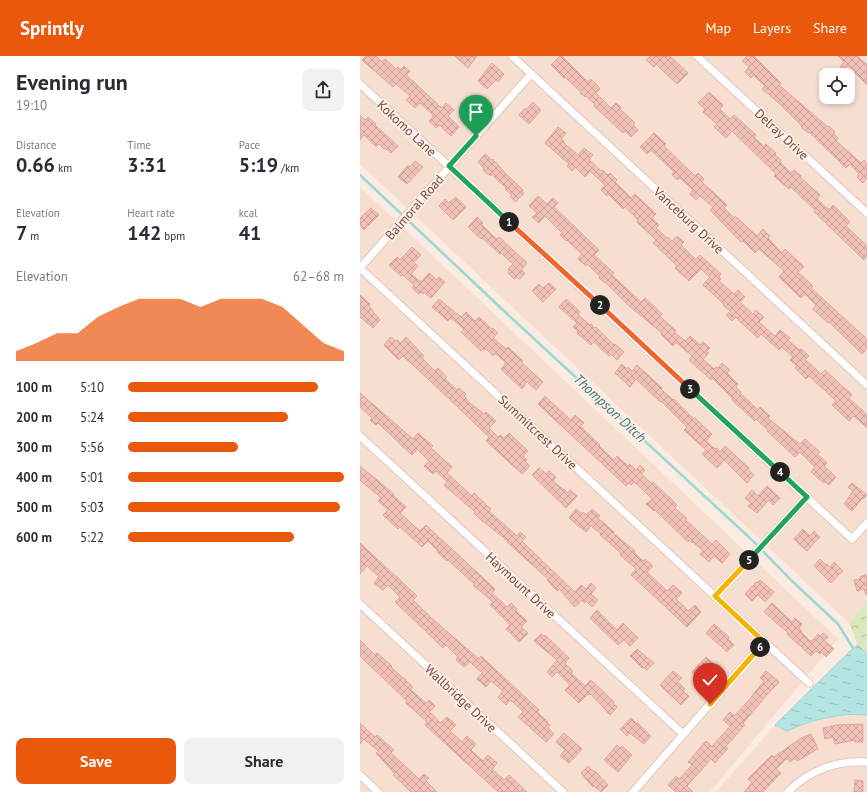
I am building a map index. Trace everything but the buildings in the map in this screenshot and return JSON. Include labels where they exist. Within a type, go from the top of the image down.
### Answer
[{"type":"street","name":"Vanceburg Drive","points":[[512,56],[867,385]]},
{"type":"street","name":"Delray Drive","points":[[697,56],[867,213]]},
{"type":"street","name":"Balmoral Road","points":[[360,268],[531,74]]},
{"type":"street","name":"Kokomo Lane","points":[[360,84],[852,540],[867,523]]},
{"type":"street","name":"Summitcrest Drive","points":[[360,268],[809,683]]},
{"type":"street","name":"Haymount Drive","points":[[360,436],[683,734]]},
{"type":"street","points":[[715,596],[807,497]]},
{"type":"street","name":"Wallbridge Drive","points":[[360,604],[563,792]]},
{"type":"street","points":[[633,792],[764,642]]},
{"type":"street","points":[[788,792],[804,778],[819,770],[844,763],[867,762]]},
{"type":"street","points":[[360,775],[378,792]]},
{"type":"shaded area","points":[[360,56],[867,56],[867,602],[849,623],[360,164]]},
{"type":"shaded area","points":[[360,187],[838,639],[710,792],[360,792]]},
{"type":"shaded area","points":[[856,714],[867,715],[867,792],[716,792],[775,725],[787,731],[825,718]]},
{"type":"green space","points":[[867,602],[867,654],[858,645],[849,623]]},
{"type":"water","points":[[858,645],[867,654],[867,715],[857,714],[826,718],[806,723],[787,731],[775,725],[853,648]]},
{"type":"waterway","name":"Thompson Ditch","points":[[360,175],[504,311],[751,539],[791,580],[838,624],[853,648]]},
{"type":"route","points":[[476,136],[449,166],[807,497],[715,596],[764,642],[710,704]]}]
